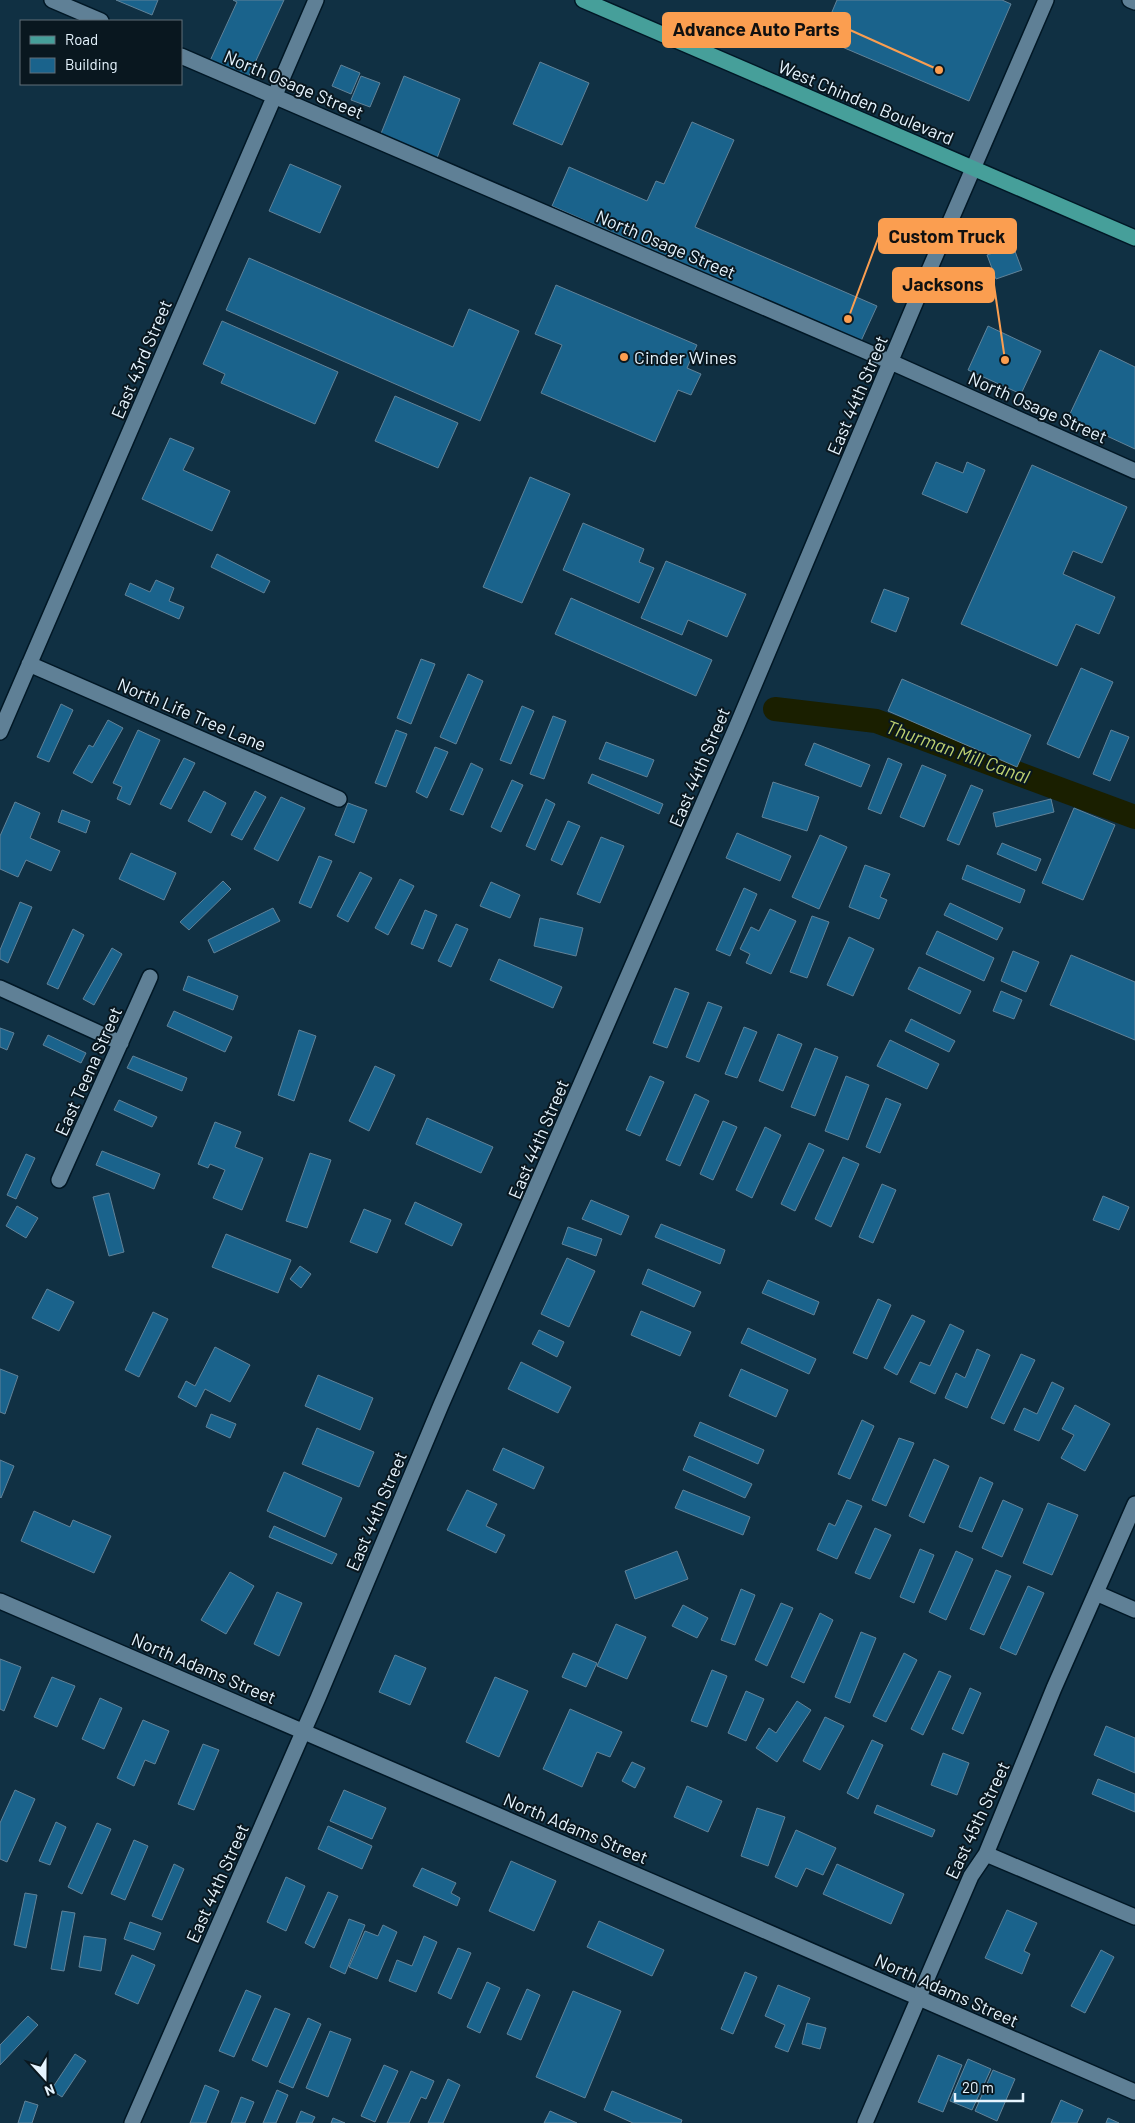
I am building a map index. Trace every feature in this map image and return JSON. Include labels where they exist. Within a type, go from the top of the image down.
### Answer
[{"type":"main road","name":"West Chinden Boulevard","points":[[583,0],[1135,238]]},
{"type":"street","points":[[52,0],[99,20]]},
{"type":"street","name":"East 43rd Street","points":[[0,732],[316,0]]},
{"type":"street","name":"East 44th Street","points":[[132,2123],[304,1731],[441,1405],[732,737],[1046,0]]},
{"type":"street","points":[[1130,0],[1135,2]]},
{"type":"street","name":"North Osage Street","points":[[182,56],[891,362],[1135,471]]},
{"type":"street","name":"North Life Tree Lane","points":[[29,664],[339,799]]},
{"type":"street","name":"East Teena Street","points":[[60,1180],[150,978]]},
{"type":"street","points":[[0,988],[121,1044]]},
{"type":"street","name":"East 45th Street","points":[[865,2123],[971,1876],[986,1854],[1135,1504]]},
{"type":"street","points":[[1096,1593],[1135,1610]]},
{"type":"street","name":"North Adams Street","points":[[0,1601],[664,1886],[918,1999],[1135,2092]]},
{"type":"street","points":[[986,1854],[1135,1917]]},
{"type":"building","points":[[116,0],[158,0],[152,15]]},
{"type":"building","points":[[233,0],[284,0],[247,80],[209,63],[237,2]]},
{"type":"building","points":[[837,0],[1002,0],[1011,4],[969,101],[821,38]]},
{"type":"building","points":[[540,62],[589,83],[562,145],[513,124]]},
{"type":"building","points":[[341,65],[360,73],[351,94],[332,86]]},
{"type":"building","points":[[361,76],[380,83],[370,107],[351,100]]},
{"type":"building","points":[[404,76],[460,99],[437,158],[380,136]]},
{"type":"building","points":[[692,122],[734,140],[695,227],[877,306],[861,341],[552,206],[569,167],[647,201],[656,181],[664,184]]},
{"type":"building","points":[[290,164],[341,186],[320,233],[269,211]]},
{"type":"building","points":[[1013,246],[1022,270],[996,279],[987,255]]},
{"type":"building","points":[[249,258],[453,347],[469,309],[519,331],[480,421],[226,310]]},
{"type":"building","name":"Cinder Wines","points":[[556,285],[697,345],[687,368],[701,374],[691,395],[678,390],[655,442],[541,393],[562,345],[535,334]]},
{"type":"building","points":[[222,321],[338,372],[315,424],[221,383],[225,374],[203,364]]},
{"type":"building","points":[[988,326],[1041,351],[1021,394],[968,370]]},
{"type":"building","points":[[1100,350],[1135,367],[1135,449],[1068,418]]},
{"type":"building","points":[[395,396],[458,423],[438,468],[375,441]]},
{"type":"building","points":[[170,438],[194,448],[183,470],[230,491],[212,531],[142,499]]},
{"type":"building","points":[[936,462],[963,473],[967,462],[985,470],[967,513],[922,494]]},
{"type":"building","points":[[1032,465],[1127,507],[1102,563],[1073,551],[1063,574],[1115,597],[1099,634],[1076,624],[1057,666],[961,624]]},
{"type":"building","points":[[530,477],[570,494],[522,603],[483,587]]},
{"type":"building","points":[[583,523],[644,549],[639,562],[654,568],[639,603],[563,570]]},
{"type":"building","points":[[217,554],[270,581],[264,593],[211,567]]},
{"type":"building","points":[[666,561],[746,594],[727,637],[688,620],[682,635],[641,618]]},
{"type":"building","points":[[156,580],[174,588],[169,601],[184,607],[179,619],[125,595],[130,583],[150,592]]},
{"type":"building","points":[[884,589],[909,598],[896,632],[871,622]]},
{"type":"building","points":[[571,598],[712,660],[696,696],[555,634]]},
{"type":"building","points":[[421,659],[435,664],[411,724],[397,718]]},
{"type":"building","points":[[1081,668],[1113,682],[1079,758],[1047,744]]},
{"type":"building","points":[[468,674],[483,681],[456,744],[440,737]]},
{"type":"building","points":[[902,679],[1031,735],[1017,767],[888,711]]},
{"type":"building","points":[[61,704],[73,710],[49,762],[37,757]]},
{"type":"building","points":[[522,706],[534,711],[511,764],[500,760]]},
{"type":"building","points":[[553,716],[566,721],[544,779],[530,774]]},
{"type":"building","points":[[108,720],[123,728],[92,783],[73,773],[89,745],[93,747]]},
{"type":"building","points":[[138,730],[160,740],[130,805],[117,799],[122,787],[113,783]]},
{"type":"building","points":[[396,730],[407,734],[386,787],[375,783]]},
{"type":"building","points":[[1111,730],[1129,737],[1110,781],[1093,774]]},
{"type":"building","points":[[606,742],[654,760],[647,777],[599,759]]},
{"type":"building","points":[[814,743],[870,765],[861,787],[805,765]]},
{"type":"building","points":[[435,747],[448,752],[427,798],[416,792]]},
{"type":"building","points":[[184,758],[195,763],[171,809],[160,804]]},
{"type":"building","points":[[888,758],[902,764],[881,814],[868,809]]},
{"type":"building","points":[[471,763],[483,769],[463,815],[450,810]]},
{"type":"building","points":[[922,765],[946,775],[924,827],[900,817]]},
{"type":"building","points":[[592,774],[663,804],[659,814],[588,783]]},
{"type":"building","points":[[512,780],[523,785],[501,832],[491,827]]},
{"type":"building","points":[[773,782],[819,797],[807,831],[762,817]]},
{"type":"building","points":[[971,785],[983,790],[959,845],[947,840]]},
{"type":"building","points":[[204,791],[226,803],[211,833],[188,821]]},
{"type":"building","points":[[255,791],[266,797],[242,840],[231,835]]},
{"type":"building","points":[[281,797],[305,808],[278,861],[254,849]]},
{"type":"building","points":[[546,799],[555,804],[535,850],[526,846]]},
{"type":"building","points":[[1051,799],[1054,812],[996,827],[993,813]]},
{"type":"building","points":[[15,802],[40,813],[30,838],[60,851],[51,871],[26,860],[18,877],[0,869],[0,836]]},
{"type":"building","points":[[348,803],[367,810],[354,843],[335,835]]},
{"type":"building","points":[[1074,808],[1115,825],[1083,900],[1042,883]]},
{"type":"building","points":[[62,810],[90,821],[86,833],[58,822]]},
{"type":"building","points":[[568,821],[580,826],[562,865],[551,860]]},
{"type":"building","points":[[737,833],[791,856],[780,881],[726,858]]},
{"type":"building","points":[[820,835],[847,847],[819,909],[792,897]]},
{"type":"building","points":[[601,837],[624,846],[600,903],[577,894]]},
{"type":"building","points":[[1002,843],[1041,859],[1036,871],[997,854]]},
{"type":"building","points":[[131,853],[176,873],[164,900],[119,879]]},
{"type":"building","points":[[319,856],[332,861],[311,908],[299,903]]},
{"type":"building","points":[[865,865],[890,874],[880,897],[887,900],[879,919],[849,907]]},
{"type":"building","points":[[967,865],[1025,890],[1020,903],[962,879]]},
{"type":"building","points":[[360,872],[372,878],[348,922],[337,916]]},
{"type":"building","points":[[400,879],[414,886],[388,935],[375,928]]},
{"type":"building","points":[[223,881],[231,889],[189,930],[180,922]]},
{"type":"building","points":[[491,882],[520,895],[510,918],[480,906]]},
{"type":"building","points":[[744,888],[757,894],[730,956],[716,950]]},
{"type":"building","points":[[20,902],[32,907],[8,963],[0,959],[0,950]]},
{"type":"building","points":[[950,903],[1003,928],[997,940],[944,915]]},
{"type":"building","points":[[273,908],[280,921],[214,953],[208,940]]},
{"type":"building","points":[[770,909],[796,921],[771,974],[746,963],[750,954],[740,949],[751,927],[759,931]]},
{"type":"building","points":[[425,910],[437,915],[423,949],[411,944]]},
{"type":"building","points":[[812,916],[829,922],[807,978],[790,972]]},
{"type":"building","points":[[540,918],[583,928],[576,956],[534,946]]},
{"type":"building","points":[[456,924],[468,929],[451,967],[438,961]]},
{"type":"building","points":[[73,929],[84,935],[58,989],[47,984]]},
{"type":"building","points":[[937,931],[994,958],[984,981],[926,954]]},
{"type":"building","points":[[849,937],[874,949],[853,996],[827,985]]},
{"type":"building","points":[[112,948],[122,954],[94,1005],[83,999]]},
{"type":"building","points":[[1013,951],[1039,962],[1026,992],[1001,981]]},
{"type":"building","points":[[1071,955],[1135,982],[1135,1040],[1050,1005]]},
{"type":"building","points":[[499,959],[562,987],[553,1008],[490,980]]},
{"type":"building","points":[[919,967],[971,991],[960,1014],[908,989]]},
{"type":"building","points":[[188,976],[238,996],[233,1010],[183,990]]},
{"type":"building","points":[[675,988],[689,993],[667,1048],[653,1043]]},
{"type":"building","points":[[1001,991],[1022,1000],[1014,1019],[993,1011]]},
{"type":"building","points":[[708,1002],[722,1007],[699,1062],[686,1057]]},
{"type":"building","points":[[174,1011],[232,1037],[225,1052],[167,1026]]},
{"type":"building","points":[[911,1019],[955,1041],[949,1052],[905,1031]]},
{"type":"building","points":[[744,1027],[757,1032],[737,1078],[725,1074]]},
{"type":"building","points":[[0,1028],[14,1033],[7,1050],[0,1047]]},
{"type":"building","points":[[299,1030],[316,1036],[294,1101],[278,1095]]},
{"type":"building","points":[[778,1034],[802,1044],[783,1091],[759,1081]]},
{"type":"building","points":[[48,1035],[86,1053],[81,1063],[43,1045]]},
{"type":"building","points":[[890,1040],[939,1064],[927,1089],[877,1066]]},
{"type":"building","points":[[815,1048],[838,1057],[815,1116],[791,1107]]},
{"type":"building","points":[[133,1056],[187,1078],[182,1091],[127,1068]]},
{"type":"building","points":[[375,1066],[395,1075],[369,1131],[349,1121]]},
{"type":"building","points":[[650,1076],[664,1082],[640,1136],[626,1130]]},
{"type":"building","points":[[846,1076],[869,1085],[848,1140],[825,1131]]},
{"type":"building","points":[[695,1094],[709,1101],[680,1166],[666,1160]]},
{"type":"building","points":[[886,1098],[901,1104],[880,1153],[866,1147]]},
{"type":"building","points":[[119,1100],[157,1117],[152,1127],[114,1110]]},
{"type":"building","points":[[427,1118],[493,1147],[481,1173],[416,1144]]},
{"type":"building","points":[[723,1121],[737,1127],[713,1180],[700,1174]]},
{"type":"building","points":[[215,1122],[241,1132],[235,1147],[263,1158],[242,1210],[213,1198],[225,1170],[210,1164],[208,1168],[198,1164]]},
{"type":"building","points":[[765,1127],[781,1135],[752,1198],[736,1190]]},
{"type":"building","points":[[809,1143],[824,1150],[795,1211],[781,1204]]},
{"type":"building","points":[[102,1151],[160,1174],[154,1189],[96,1165]]},
{"type":"building","points":[[310,1153],[331,1160],[307,1228],[286,1221]]},
{"type":"building","points":[[26,1154],[35,1158],[16,1199],[7,1195]]},
{"type":"building","points":[[843,1157],[859,1164],[831,1227],[815,1219]]},
{"type":"building","points":[[882,1184],[896,1190],[873,1243],[859,1237]]},
{"type":"building","points":[[109,1193],[124,1252],[109,1256],[93,1197]]},
{"type":"building","points":[[1103,1196],[1129,1207],[1119,1230],[1093,1220]]},
{"type":"building","points":[[591,1200],[629,1216],[621,1235],[582,1219]]},
{"type":"building","points":[[415,1202],[462,1224],[452,1246],[405,1224]]},
{"type":"building","points":[[17,1206],[38,1218],[26,1238],[6,1226]]},
{"type":"building","points":[[364,1209],[391,1220],[377,1253],[350,1242]]},
{"type":"building","points":[[661,1224],[725,1250],[720,1264],[655,1237]]},
{"type":"building","points":[[568,1227],[602,1239],[596,1256],[562,1244]]},
{"type":"building","points":[[226,1234],[291,1260],[278,1293],[212,1267]]},
{"type":"building","points":[[567,1258],[595,1271],[569,1327],[541,1314]]},
{"type":"building","points":[[300,1266],[311,1274],[301,1288],[290,1279]]},
{"type":"building","points":[[648,1269],[701,1292],[694,1307],[642,1284]]},
{"type":"building","points":[[768,1280],[819,1302],[814,1315],[762,1293]]},
{"type":"building","points":[[47,1289],[74,1302],[59,1331],[32,1318]]},
{"type":"building","points":[[878,1299],[891,1305],[867,1359],[853,1353]]},
{"type":"building","points":[[641,1311],[691,1332],[680,1356],[631,1335]]},
{"type":"building","points":[[153,1312],[168,1319],[139,1377],[125,1370]]},
{"type":"building","points":[[912,1315],[925,1321],[897,1375],[884,1368]]},
{"type":"building","points":[[950,1324],[964,1331],[935,1394],[910,1382],[920,1362],[930,1366]]},
{"type":"building","points":[[748,1328],[816,1359],[809,1374],[741,1343]]},
{"type":"building","points":[[539,1330],[564,1342],[557,1357],[532,1344]]},
{"type":"building","points":[[215,1347],[250,1365],[230,1402],[205,1389],[196,1407],[178,1397],[186,1381],[195,1386]]},
{"type":"building","points":[[977,1349],[990,1355],[967,1408],[945,1398],[956,1373],[965,1378]]},
{"type":"building","points":[[1021,1354],[1035,1360],[1004,1424],[991,1418]]},
{"type":"building","points":[[521,1362],[571,1387],[558,1413],[508,1389]]},
{"type":"building","points":[[0,1369],[18,1376],[5,1414],[0,1412]]},
{"type":"building","points":[[741,1369],[788,1390],[776,1417],[729,1396]]},
{"type":"building","points":[[318,1375],[373,1398],[360,1430],[305,1406]]},
{"type":"building","points":[[1052,1382],[1064,1388],[1039,1441],[1014,1430],[1024,1408],[1037,1414]]},
{"type":"building","points":[[1075,1405],[1110,1424],[1085,1471],[1061,1458],[1074,1435],[1062,1429]]},
{"type":"building","points":[[211,1414],[236,1424],[230,1438],[206,1427]]},
{"type":"building","points":[[862,1420],[874,1426],[850,1479],[838,1474]]},
{"type":"building","points":[[700,1422],[764,1450],[758,1464],[694,1436]]},
{"type":"building","points":[[317,1428],[374,1452],[359,1487],[302,1464]]},
{"type":"building","points":[[899,1438],[914,1443],[886,1506],[872,1500]]},
{"type":"building","points":[[503,1448],[544,1467],[534,1489],[493,1470]]},
{"type":"building","points":[[689,1456],[752,1484],[745,1498],[683,1470]]},
{"type":"building","points":[[934,1459],[949,1466],[924,1523],[909,1516]]},
{"type":"building","points":[[0,1460],[14,1466],[1,1498],[0,1497]]},
{"type":"building","points":[[284,1472],[342,1498],[325,1537],[267,1511]]},
{"type":"building","points":[[980,1477],[993,1483],[972,1532],[959,1527]]},
{"type":"building","points":[[467,1490],[497,1504],[486,1526],[505,1535],[496,1553],[447,1530]]},
{"type":"building","points":[[683,1490],[750,1517],[743,1535],[675,1508]]},
{"type":"building","points":[[847,1500],[862,1506],[837,1559],[817,1550],[829,1523],[835,1526]]},
{"type":"building","points":[[1003,1500],[1023,1509],[1002,1557],[982,1548]]},
{"type":"building","points":[[1048,1503],[1078,1515],[1052,1575],[1023,1563]]},
{"type":"building","points":[[34,1511],[70,1527],[73,1520],[111,1536],[94,1573],[21,1541]]},
{"type":"building","points":[[274,1526],[337,1554],[332,1564],[269,1537]]},
{"type":"building","points":[[875,1528],[891,1535],[870,1579],[855,1573]]},
{"type":"building","points":[[920,1549],[934,1555],[914,1603],[900,1597]]},
{"type":"building","points":[[677,1551],[688,1579],[635,1599],[625,1571]]},
{"type":"building","points":[[956,1551],[973,1559],[946,1620],[929,1612]]},
{"type":"building","points":[[996,1570],[1011,1576],[984,1635],[970,1629]]},
{"type":"building","points":[[230,1572],[254,1586],[226,1634],[201,1620]]},
{"type":"building","points":[[1028,1586],[1044,1593],[1016,1655],[1000,1648]]},
{"type":"building","points":[[741,1589],[755,1595],[735,1645],[721,1640]]},
{"type":"building","points":[[277,1592],[302,1603],[279,1656],[254,1644]]},
{"type":"building","points":[[781,1603],[793,1608],[767,1666],[755,1660]]},
{"type":"building","points":[[683,1605],[708,1618],[697,1638],[672,1626]]},
{"type":"building","points":[[820,1613],[833,1620],[804,1683],[791,1677]]},
{"type":"building","points":[[616,1624],[646,1637],[627,1679],[597,1666]]},
{"type":"building","points":[[861,1632],[876,1638],[850,1703],[835,1697]]},
{"type":"building","points":[[573,1653],[597,1663],[586,1687],[562,1677]]},
{"type":"building","points":[[904,1653],[917,1660],[886,1722],[873,1716]]},
{"type":"building","points":[[395,1655],[426,1668],[410,1705],[379,1692]]},
{"type":"building","points":[[0,1659],[21,1667],[4,1711],[0,1709]]},
{"type":"building","points":[[712,1670],[727,1676],[707,1727],[691,1721]]},
{"type":"building","points":[[939,1671],[951,1676],[923,1735],[911,1729]]},
{"type":"building","points":[[52,1677],[75,1686],[57,1727],[34,1717]]},
{"type":"building","points":[[495,1677],[528,1691],[499,1757],[466,1742]]},
{"type":"building","points":[[970,1688],[981,1693],[963,1734],[952,1729]]},
{"type":"building","points":[[746,1691],[764,1699],[746,1741],[728,1733]]},
{"type":"building","points":[[100,1698],[122,1708],[104,1749],[82,1739]]},
{"type":"building","points":[[797,1701],[811,1710],[777,1762],[756,1748],[769,1728],[776,1733]]},
{"type":"building","points":[[570,1709],[622,1732],[610,1757],[597,1752],[582,1787],[543,1769]]},
{"type":"building","points":[[825,1717],[844,1726],[820,1770],[803,1761]]},
{"type":"building","points":[[143,1720],[169,1731],[155,1764],[145,1760],[134,1786],[117,1778]]},
{"type":"building","points":[[1106,1726],[1135,1738],[1135,1773],[1094,1755]]},
{"type":"building","points":[[872,1740],[883,1745],[858,1799],[847,1793]]},
{"type":"building","points":[[203,1744],[219,1750],[194,1810],[178,1804]]},
{"type":"building","points":[[943,1753],[969,1763],[957,1795],[931,1785]]},
{"type":"building","points":[[632,1762],[645,1768],[635,1788],[622,1781]]},
{"type":"building","points":[[1098,1779],[1135,1794],[1135,1812],[1092,1794]]},
{"type":"building","points":[[687,1786],[722,1801],[708,1832],[674,1817]]},
{"type":"building","points":[[15,1790],[35,1799],[7,1862],[0,1859],[0,1823]]},
{"type":"building","points":[[344,1790],[386,1808],[372,1839],[330,1821]]},
{"type":"building","points":[[877,1805],[935,1830],[932,1837],[874,1813]]},
{"type":"building","points":[[757,1808],[785,1817],[768,1866],[741,1856]]},
{"type":"building","points":[[56,1822],[66,1827],[50,1865],[39,1861]]},
{"type":"building","points":[[97,1823],[111,1829],[82,1894],[68,1887]]},
{"type":"building","points":[[328,1826],[372,1846],[362,1869],[318,1849]]},
{"type":"building","points":[[796,1830],[836,1848],[823,1875],[806,1868],[797,1887],[775,1877]]},
{"type":"building","points":[[134,1840],[148,1846],[125,1900],[111,1894]]},
{"type":"building","points":[[511,1861],[556,1881],[534,1931],[489,1911]]},
{"type":"building","points":[[174,1864],[184,1869],[162,1920],[152,1916]]},
{"type":"building","points":[[837,1864],[904,1894],[891,1924],[823,1894]]},
{"type":"building","points":[[422,1868],[456,1883],[451,1893],[460,1898],[457,1906],[413,1886]]},
{"type":"building","points":[[286,1877],[305,1886],[286,1931],[267,1922]]},
{"type":"building","points":[[328,1892],[338,1896],[314,1948],[305,1943]]},
{"type":"building","points":[[25,1893],[37,1895],[26,1948],[14,1945]]},
{"type":"building","points":[[1007,1910],[1037,1923],[1024,1951],[1030,1954],[1022,1974],[985,1958]]},
{"type":"building","points":[[62,1911],[75,1913],[64,1971],[51,1969]]},
{"type":"building","points":[[349,1919],[365,1925],[345,1974],[330,1967]]},
{"type":"building","points":[[599,1921],[664,1950],[652,1976],[587,1947]]},
{"type":"building","points":[[130,1922],[161,1933],[154,1950],[124,1939]]},
{"type":"building","points":[[383,1925],[397,1932],[377,1979],[349,1967],[365,1931],[378,1936]]},
{"type":"building","points":[[84,1936],[106,1939],[101,1971],[79,1967]]},
{"type":"building","points":[[424,1936],[437,1942],[416,1992],[389,1981],[397,1960],[412,1966]]},
{"type":"building","points":[[458,1948],[471,1953],[451,1999],[438,1993]]},
{"type":"building","points":[[1101,1950],[1114,1957],[1085,2013],[1071,2006]]},
{"type":"building","points":[[132,1955],[155,1965],[138,2004],[115,1994]]},
{"type":"building","points":[[745,1972],[757,1977],[733,2034],[721,2029]]},
{"type":"building","points":[[487,1982],[500,1988],[480,2033],[467,2027]]},
{"type":"building","points":[[778,1985],[810,1998],[788,2052],[775,2047],[785,2025],[765,2016]]},
{"type":"building","points":[[527,1989],[540,1995],[521,2040],[507,2034]]},
{"type":"building","points":[[246,1990],[261,1996],[234,2057],[219,2051]]},
{"type":"building","points":[[573,1991],[621,2011],[585,2098],[536,2077]]},
{"type":"building","points":[[275,2008],[290,2014],[267,2067],[252,2060]]},
{"type":"building","points":[[28,2016],[38,2025],[0,2065],[0,2045]]},
{"type":"building","points":[[308,2018],[321,2024],[293,2088],[279,2082]]},
{"type":"building","points":[[807,2023],[826,2028],[820,2049],[802,2044]]},
{"type":"building","points":[[330,2031],[351,2039],[328,2097],[306,2088]]},
{"type":"building","points":[[75,2054],[86,2061],[62,2097],[51,2090]]},
{"type":"building","points":[[938,2055],[962,2065],[943,2112],[918,2102]]},
{"type":"building","points":[[968,2059],[991,2069],[972,2110],[950,2101]]},
{"type":"building","points":[[384,2065],[398,2071],[375,2122],[361,2116]]},
{"type":"building","points":[[993,2070],[1015,2079],[997,2121],[975,2111]]},
{"type":"building","points":[[411,2071],[434,2081],[426,2099],[421,2097],[409,2123],[387,2123]]},
{"type":"building","points":[[448,2079],[460,2085],[443,2123],[428,2123]]},
{"type":"building","points":[[205,2085],[219,2091],[206,2123],[190,2123]]},
{"type":"building","points":[[277,2090],[288,2095],[276,2123],[263,2123]]},
{"type":"building","points":[[612,2091],[682,2120],[681,2123],[633,2123],[604,2110]]},
{"type":"building","points":[[241,2097],[254,2102],[245,2123],[231,2123]]},
{"type":"building","points":[[1061,2100],[1083,2110],[1077,2123],[1051,2123]]},
{"type":"building","points":[[25,2101],[38,2105],[32,2123],[18,2123]]},
{"type":"building","points":[[301,2111],[315,2117],[312,2123],[296,2123]]},
{"type":"building","points":[[550,2111],[577,2123],[544,2123]]},
{"type":"building","points":[[333,2118],[345,2123],[331,2123]]},
{"type":"building","points":[[1108,2118],[1119,2123],[1106,2123]]},
{"type":"waterway","name":"Thurman Mill Canal","points":[[775,709],[876,721],[1135,817]]},
{"type":"place","name":"Advance Auto Parts","points":[[939,70]]},
{"type":"place","name":"Custom Truck","points":[[848,319]]},
{"type":"place","name":"Cinder Wines","points":[[624,357]]},
{"type":"place","name":"Jacksons","points":[[1005,360]]}]
